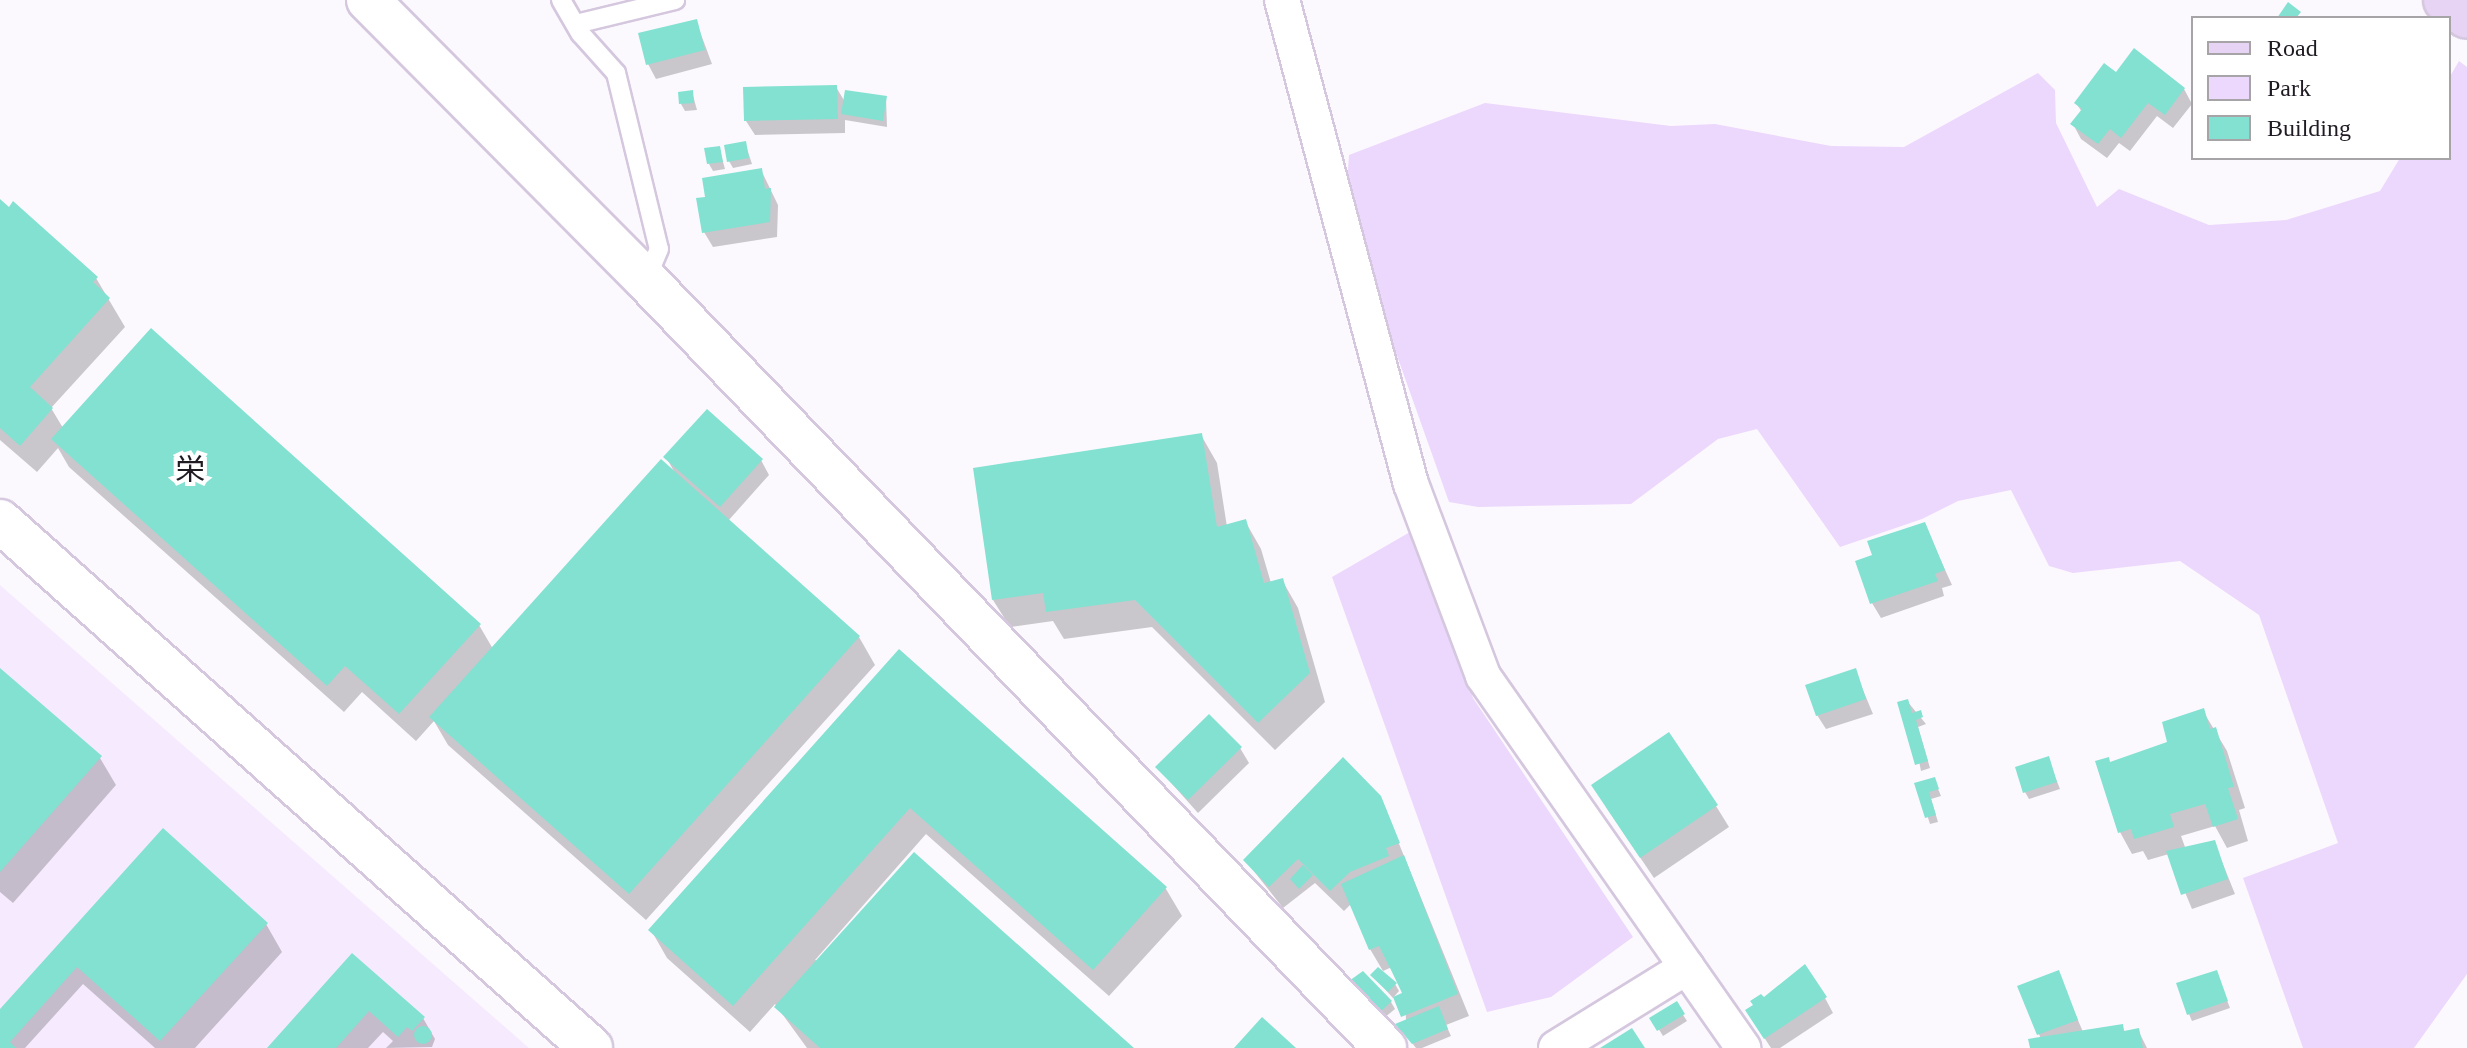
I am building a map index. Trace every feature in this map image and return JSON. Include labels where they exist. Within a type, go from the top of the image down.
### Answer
[{"type":"main road","points":[[2446,0],[2467,16]]},
{"type":"street","points":[[368,0],[646,280],[1385,1048]]},
{"type":"street","points":[[1282,0],[1411,484],[1452,606],[1483,676],[1743,1048]]},
{"type":"street","points":[[0,521],[591,1048]]},
{"type":"street","points":[[1556,1048],[1687,967]]},
{"type":"lane","points":[[561,0],[576,24],[616,73],[659,249],[646,280]]},
{"type":"lane","points":[[576,24],[675,0]]},
{"type":"shaded area","points":[[0,585],[529,1048],[0,1048]]},
{"type":"green space","points":[[2459,61],[2467,67],[2467,974],[2414,1048],[2303,1048],[2243,878],[2338,843],[2259,615],[2180,561],[2073,573],[2049,566],[2011,490],[1958,501],[1922,519],[1840,547],[1757,429],[1718,439],[1631,504],[1478,507],[1449,502],[1374,291],[1347,185],[1349,155],[1485,103],[1671,126],[1715,124],[1831,146],[1904,147],[2038,73],[2055,90],[2056,123],[2097,207],[2119,189],[2209,225],[2286,220],[2380,191],[2399,160],[2451,160],[2451,75]]},
{"type":"green space","points":[[1417,528],[1473,698],[1633,937],[1551,997],[1487,1012],[1332,577]]},
{"type":"building","points":[[2288,2],[2301,12],[2298,16],[2278,16]]},
{"type":"building","points":[[697,19],[705,50],[646,65],[638,33]]},
{"type":"building","points":[[2134,48],[2185,88],[2165,115],[2148,103],[2121,138],[2110,129],[2098,144],[2070,124],[2082,109],[2074,103],[2104,63],[2116,72]]},
{"type":"building","points":[[837,85],[838,119],[744,121],[743,87]]},
{"type":"building","points":[[693,90],[694,103],[679,104],[678,92]]},
{"type":"building","points":[[845,90],[887,96],[883,121],[841,114]]},
{"type":"building","points":[[746,141],[749,158],[727,162],[724,145]]},
{"type":"building","points":[[720,146],[723,162],[707,164],[704,148]]},
{"type":"building","points":[[762,168],[765,189],[771,188],[770,222],[702,233],[696,198],[705,197],[702,178]]},
{"type":"building","points":[[0,199],[9,207],[13,201],[98,277],[93,282],[110,298],[30,387],[53,408],[20,446],[0,428]]},
{"type":"building","points":[[151,328],[481,624],[399,714],[345,666],[327,686],[51,439]]},
{"type":"building","points":[[707,409],[763,459],[720,507],[663,457]]},
{"type":"building","points":[[1202,433],[1217,527],[1246,519],[1264,583],[1283,578],[1310,673],[1258,723],[1135,600],[1046,612],[1043,593],[992,600],[973,468]]},
{"type":"building","points":[[661,459],[860,636],[629,894],[429,717]]},
{"type":"building","points":[[1925,522],[1945,570],[1935,574],[1938,581],[1870,604],[1855,561],[1872,555],[1867,541]]},
{"type":"building","points":[[899,649],[1167,887],[1093,970],[910,808],[733,1006],[648,930]]},
{"type":"building","points":[[0,668],[102,756],[0,872]]},
{"type":"building","points":[[1856,668],[1866,699],[1816,716],[1805,685]]},
{"type":"building","points":[[1908,699],[1912,713],[1921,710],[1923,717],[1916,720],[1928,761],[1915,765],[1897,702]]},
{"type":"building","points":[[2204,708],[2210,729],[2216,727],[2234,787],[2228,788],[2238,819],[2213,827],[2205,804],[2170,814],[2174,827],[2134,839],[2131,829],[2118,833],[2095,761],[2109,757],[2110,762],[2167,742],[2162,722]]},
{"type":"building","points":[[1209,714],[1242,747],[1188,800],[1155,767]]},
{"type":"building","points":[[1669,732],[1718,805],[1640,858],[1591,785]]},
{"type":"building","points":[[2049,756],[2057,782],[2023,793],[2015,767]]},
{"type":"building","points":[[1343,757],[1381,796],[1400,843],[1386,848],[1389,856],[1350,872],[1330,891],[1298,859],[1269,887],[1243,860]]},
{"type":"building","points":[[1935,777],[1939,789],[1929,792],[1936,815],[1925,818],[1914,783]]},
{"type":"building","points":[[163,828],[268,923],[160,1041],[77,967],[10,1042],[16,1048],[0,1048],[0,1009]]},
{"type":"building","points":[[2215,840],[2228,879],[2181,895],[2166,851]]},
{"type":"building","points":[[914,852],[1134,1048],[820,1048],[774,1007]]},
{"type":"building","points":[[1404,855],[1458,994],[1401,1017],[1393,997],[1402,993],[1379,946],[1369,950],[1341,884]]},
{"type":"building","points":[[1303,865],[1313,875],[1299,889],[1290,879]]},
{"type":"building","points":[[352,953],[425,1017],[412,1031],[407,1027],[398,1037],[369,1011],[336,1048],[267,1048]]},
{"type":"building","points":[[1805,964],[1827,997],[1764,1039],[1745,1010],[1753,1005],[1750,1001],[1761,994],[1764,997]]},
{"type":"building","points":[[1378,967],[1397,983],[1388,992],[1370,975]]},
{"type":"building","points":[[2059,970],[2078,1020],[2037,1035],[2017,986]]},
{"type":"building","points":[[2217,970],[2228,1001],[2187,1015],[2176,983]]},
{"type":"building","points":[[1363,971],[1392,1001],[1379,1013],[1349,981]]},
{"type":"building","points":[[1677,1001],[1685,1014],[1657,1031],[1649,1018]]},
{"type":"building","points":[[1439,1006],[1448,1029],[1412,1044],[1395,1024]]},
{"type":"building","points":[[1262,1017],[1296,1048],[1234,1048]]},
{"type":"building","points":[[2123,1024],[2124,1031],[2139,1028],[2143,1048],[2030,1048],[2028,1039]]},
{"type":"building","points":[[423,1026],[432,1035],[423,1044],[414,1035]]},
{"type":"building","points":[[1632,1028],[1645,1048],[1600,1048]]},
{"type":"district","name":"栄","points":[[190,470]]}]
